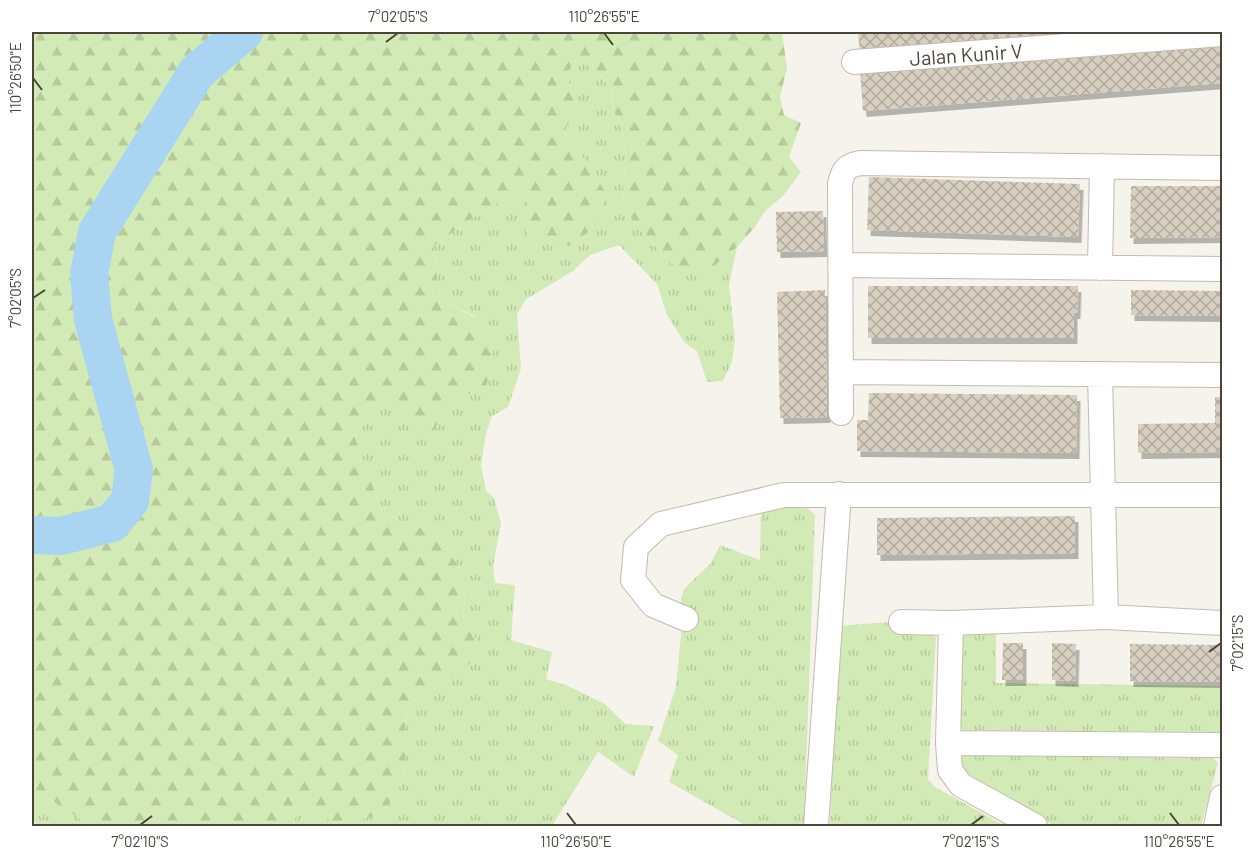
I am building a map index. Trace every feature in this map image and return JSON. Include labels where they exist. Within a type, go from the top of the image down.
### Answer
[{"type":"street","name":"Jalan Kunir V","points":[[854,62],[1222,34]]},
{"type":"street","points":[[842,413],[840,184],[842,172],[849,165],[860,163],[1222,168]]},
{"type":"street","points":[[1100,268],[1102,166]]},
{"type":"street","points":[[842,265],[1222,269]]},
{"type":"street","points":[[841,372],[1222,375]]},
{"type":"street","points":[[1100,374],[1106,617]]},
{"type":"street","points":[[816,826],[839,494]]},
{"type":"street","points":[[686,619],[653,605],[633,580],[636,547],[661,524],[784,495],[1222,495]]},
{"type":"street","points":[[901,622],[951,623],[1106,617],[1222,623]]},
{"type":"street","points":[[951,623],[948,743],[950,770],[961,785],[1035,826]]},
{"type":"street","points":[[948,743],[1222,745]]},
{"type":"street","points":[[1216,826],[1222,797]]},
{"type":"green space","points":[[32,32],[782,32],[787,68],[780,97],[784,115],[801,123],[789,157],[801,172],[783,196],[765,211],[755,227],[737,247],[707,272],[691,273],[670,263],[629,216],[623,204],[626,141],[612,105],[610,87],[592,65],[573,61],[567,78],[578,106],[564,132],[606,193],[594,228],[570,246],[527,236],[531,207],[516,192],[472,218],[434,246],[439,297],[475,318],[494,348],[486,388],[449,401],[433,432],[378,402],[354,435],[382,512],[434,533],[466,576],[463,622],[478,641],[471,662],[457,676],[405,706],[406,750],[402,779],[397,793],[389,804],[373,816],[336,825],[310,804],[296,815],[293,826],[91,826],[36,790],[32,770]]},
{"type":"green space","points":[[572,61],[592,65],[610,87],[612,105],[626,141],[623,204],[629,216],[670,263],[707,272],[737,247],[729,285],[735,339],[732,362],[723,381],[707,382],[697,351],[685,343],[667,315],[657,284],[619,245],[590,255],[573,271],[525,300],[517,315],[521,368],[508,407],[492,416],[486,433],[481,465],[486,491],[494,498],[501,523],[493,566],[495,583],[515,585],[511,640],[552,652],[546,679],[568,686],[605,704],[625,724],[654,726],[634,777],[598,752],[552,826],[293,826],[296,815],[310,804],[336,825],[373,816],[389,804],[397,793],[405,765],[405,706],[457,676],[478,641],[463,622],[466,576],[434,533],[382,512],[354,435],[378,402],[475,317],[439,297],[434,246],[472,218],[516,192],[531,207],[527,236],[586,162],[564,132],[578,106],[567,78]]},
{"type":"green space","points":[[761,506],[806,507],[815,515],[804,826],[747,826],[669,782],[678,755],[658,741],[676,687],[681,635],[681,599],[684,589],[711,563],[720,545],[760,560]]},
{"type":"green space","points":[[890,622],[899,635],[931,632],[936,638],[928,779],[935,787],[1005,826],[830,826],[838,626]]},
{"type":"green space","points":[[996,631],[996,683],[1222,686],[1222,732],[964,730],[957,725],[962,634]]},
{"type":"green space","points":[[958,755],[1213,758],[1218,763],[1201,826],[1055,826],[961,773]]},
{"type":"green space","points":[[32,770],[36,790],[91,826],[40,826],[32,821]]},
{"type":"building","points":[[858,32],[1156,32],[860,56]]},
{"type":"building","points":[[1222,41],[1222,83],[863,111],[860,70]]},
{"type":"building","points":[[869,177],[1080,184],[1078,237],[867,230]]},
{"type":"building","points":[[1131,186],[1222,186],[1222,237],[1130,238]]},
{"type":"building","points":[[823,211],[824,251],[777,252],[776,212]]},
{"type":"building","points":[[868,286],[1078,286],[1077,313],[1074,313],[1074,338],[868,338]]},
{"type":"building","points":[[825,290],[827,417],[780,418],[777,292]]},
{"type":"building","points":[[1131,290],[1222,291],[1222,316],[1131,315]]},
{"type":"building","points":[[869,393],[1077,395],[1076,453],[857,451],[857,420],[868,420]]},
{"type":"building","points":[[1215,397],[1222,397],[1222,452],[1138,453],[1138,424],[1215,423]]},
{"type":"building","points":[[1075,516],[1075,553],[877,555],[877,518]]},
{"type":"building","points":[[1003,643],[1023,643],[1023,680],[1002,680]]},
{"type":"building","points":[[1052,643],[1076,644],[1075,681],[1052,680]]},
{"type":"building","points":[[1130,644],[1222,645],[1222,682],[1130,681]]},
{"type":"waterway","points":[[32,535],[61,536],[112,523],[130,501],[134,470],[93,319],[89,274],[97,232],[197,72],[244,32]]}]
